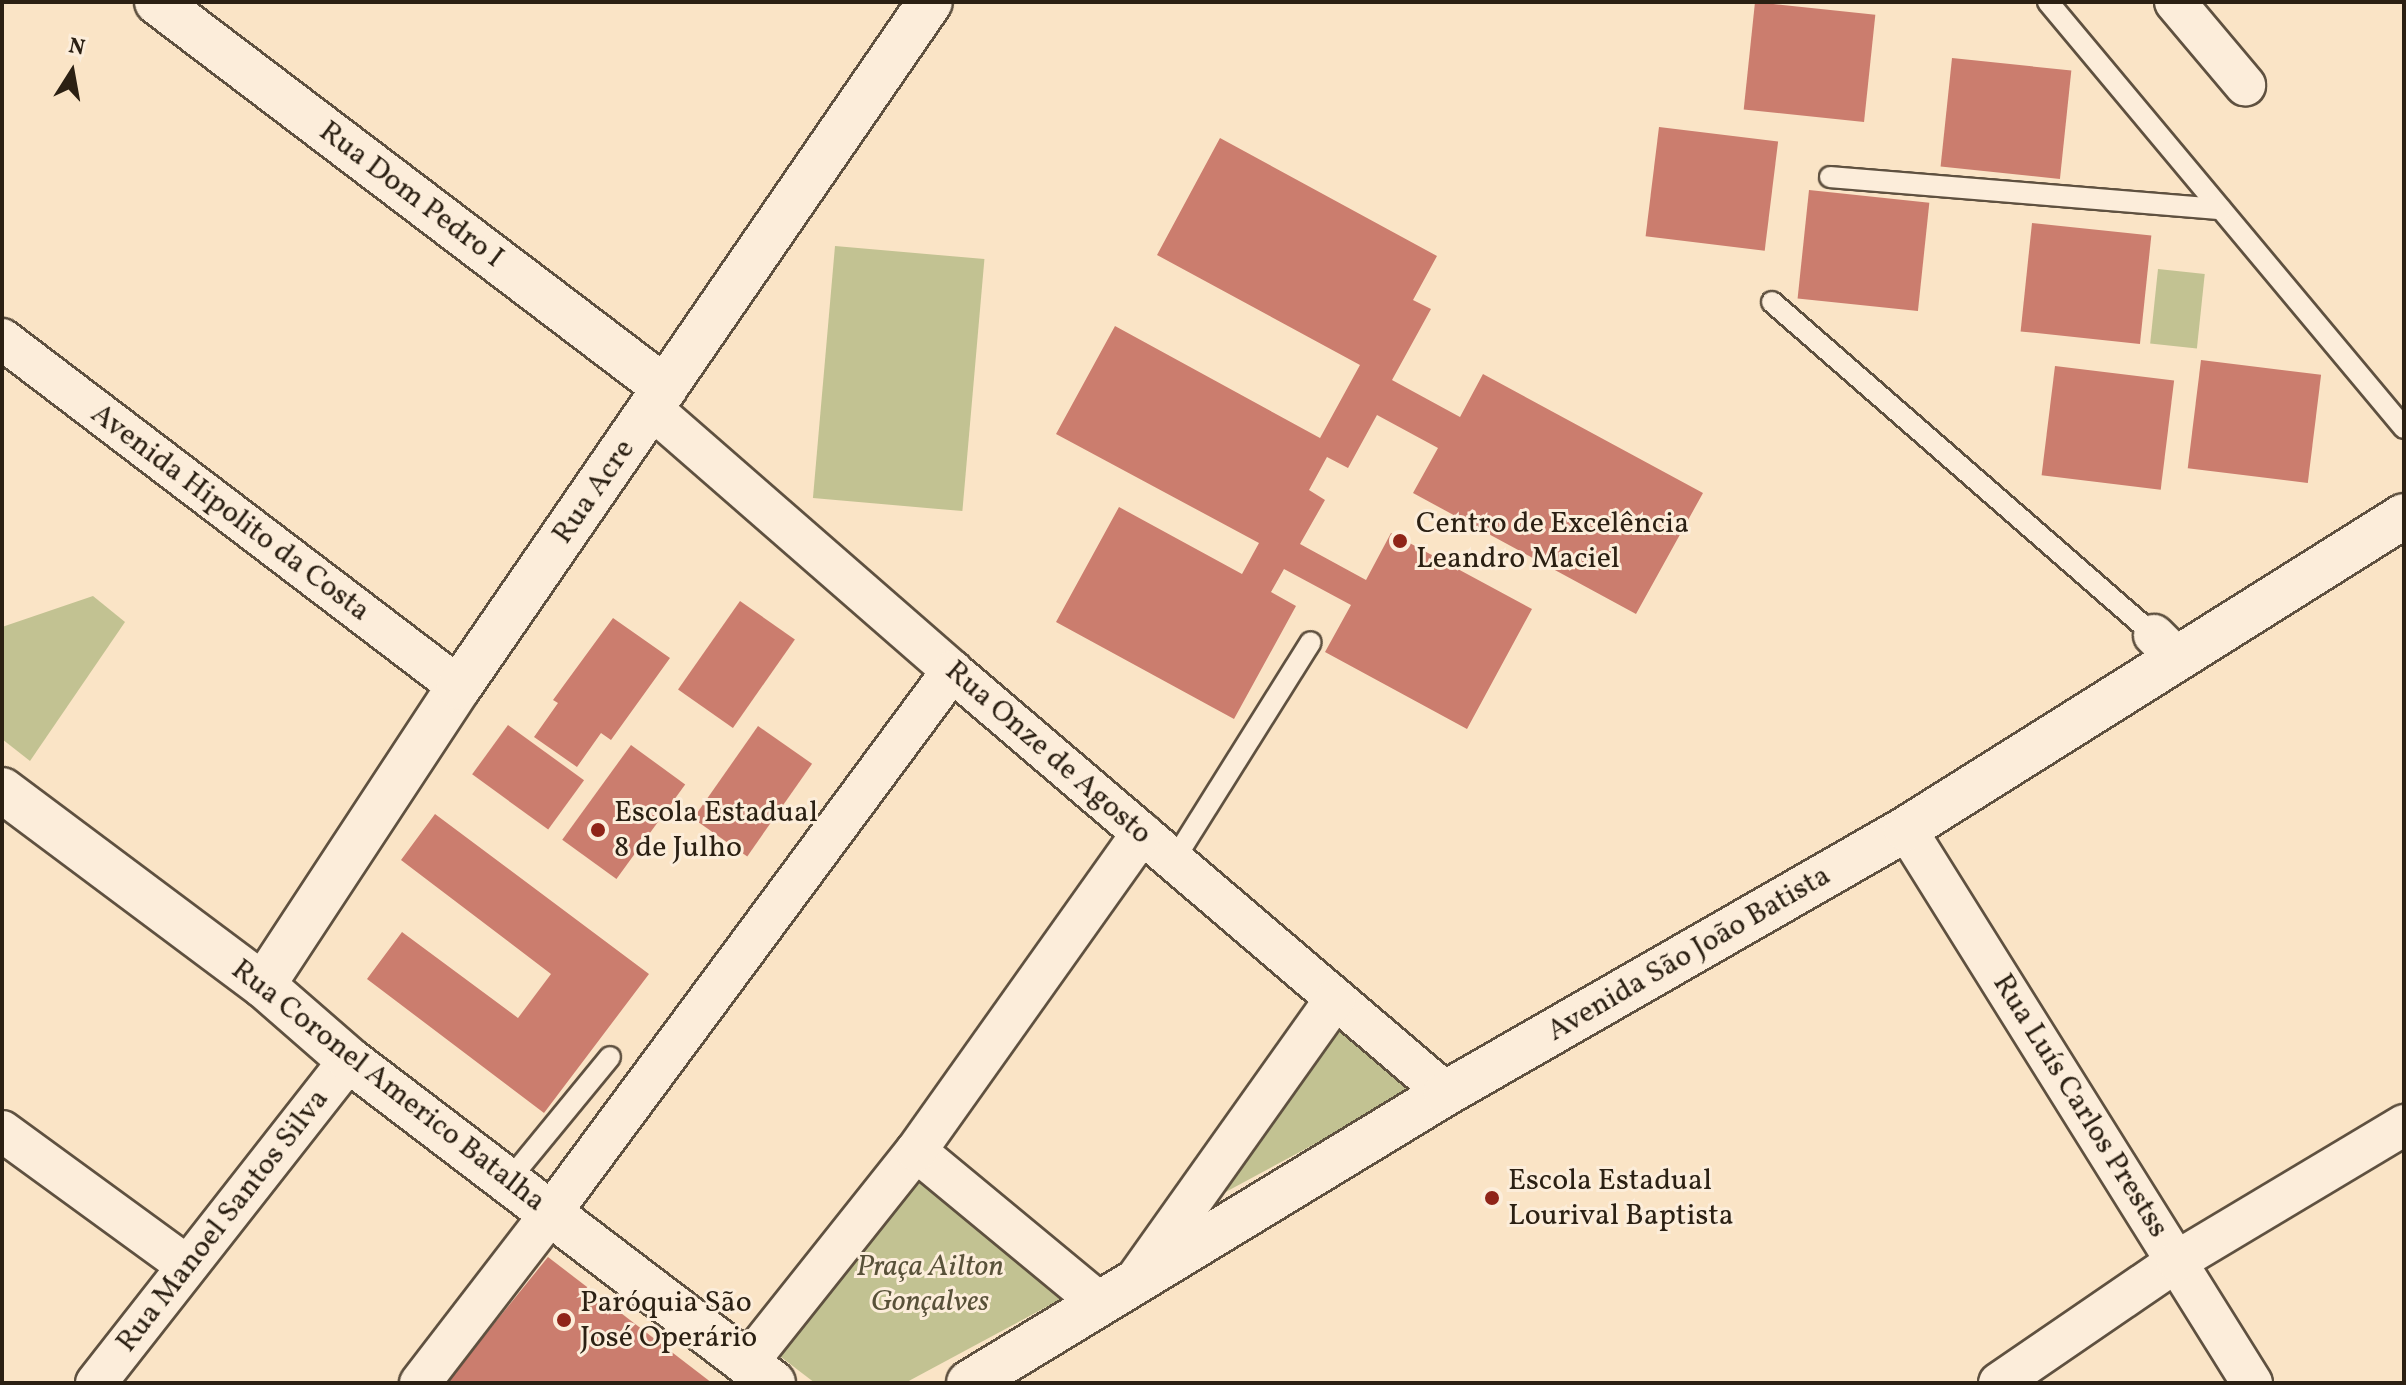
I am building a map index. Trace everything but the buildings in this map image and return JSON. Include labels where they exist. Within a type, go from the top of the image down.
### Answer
[{"type":"street","name":"Rua Dom Pedro I","points":[[157,2],[659,398]]},
{"type":"street","points":[[2175,2],[2245,85]]},
{"type":"street","name":"Rua Acre","points":[[263,985],[459,687],[659,398],[915,7]]},
{"type":"street","name":"Avenida Hipolito da Costa","points":[[2,339],[459,687]]},
{"type":"street","name":"Rua Onze de Agosto","points":[[659,398],[952,671],[1446,1093]]},
{"type":"street","name":"Avenida São João Batista","points":[[969,1383],[1446,1093],[1906,829],[2166,647],[2404,516]]},
{"type":"street","points":[[420,1383],[550,1214],[952,671]]},
{"type":"street","name":"Rua Coronel Americo Batalha","points":[[2,790],[263,985],[349,1060],[760,1372]]},
{"type":"street","name":"Rua Luís Carlos Prestss","points":[[1906,829],[2252,1383]]},
{"type":"street","points":[[760,1372],[1142,833]]},
{"type":"street","points":[[916,1151],[1116,1294],[1335,999]]},
{"type":"street","name":"Rua Manoel Santos Silva","points":[[96,1383],[349,1060]]},
{"type":"street","points":[[1999,1383],[2177,1261],[2404,1125]]},
{"type":"street","points":[[2,1131],[187,1266]]},
{"type":"lane","points":[[2048,2],[2404,428]]},
{"type":"lane","points":[[1830,177],[2221,209]]},
{"type":"lane","points":[[1772,302],[2166,647]]},
{"type":"lane","points":[[1174,860],[1311,642]]},
{"type":"lane","points":[[509,1180],[610,1057]]},
{"type":"green space","points":[[835,246],[984,259],[962,511],[813,498]]},
{"type":"green space","points":[[2158,269],[2205,274],[2197,349],[2150,344]]},
{"type":"green space","points":[[93,596],[125,622],[30,761],[2,739],[2,627]]},
{"type":"green space","points":[[1334,1027],[1411,1092],[1196,1208]]},
{"type":"green space","name":"Praça Ailton Gonçalves","points":[[922,1175],[1063,1298],[905,1383],[815,1383],[777,1354]]},
{"type":"place","name":"Centro de Excelência Leandro Maciel","points":[[1400,541]]},
{"type":"place","name":"Escola Estadual 8 de Julho","points":[[598,830]]},
{"type":"place","name":"Escola Estadual Lourival Baptista","points":[[1492,1198]]},
{"type":"place","name":"Paróquia São José Operário","points":[[564,1320]]}]
